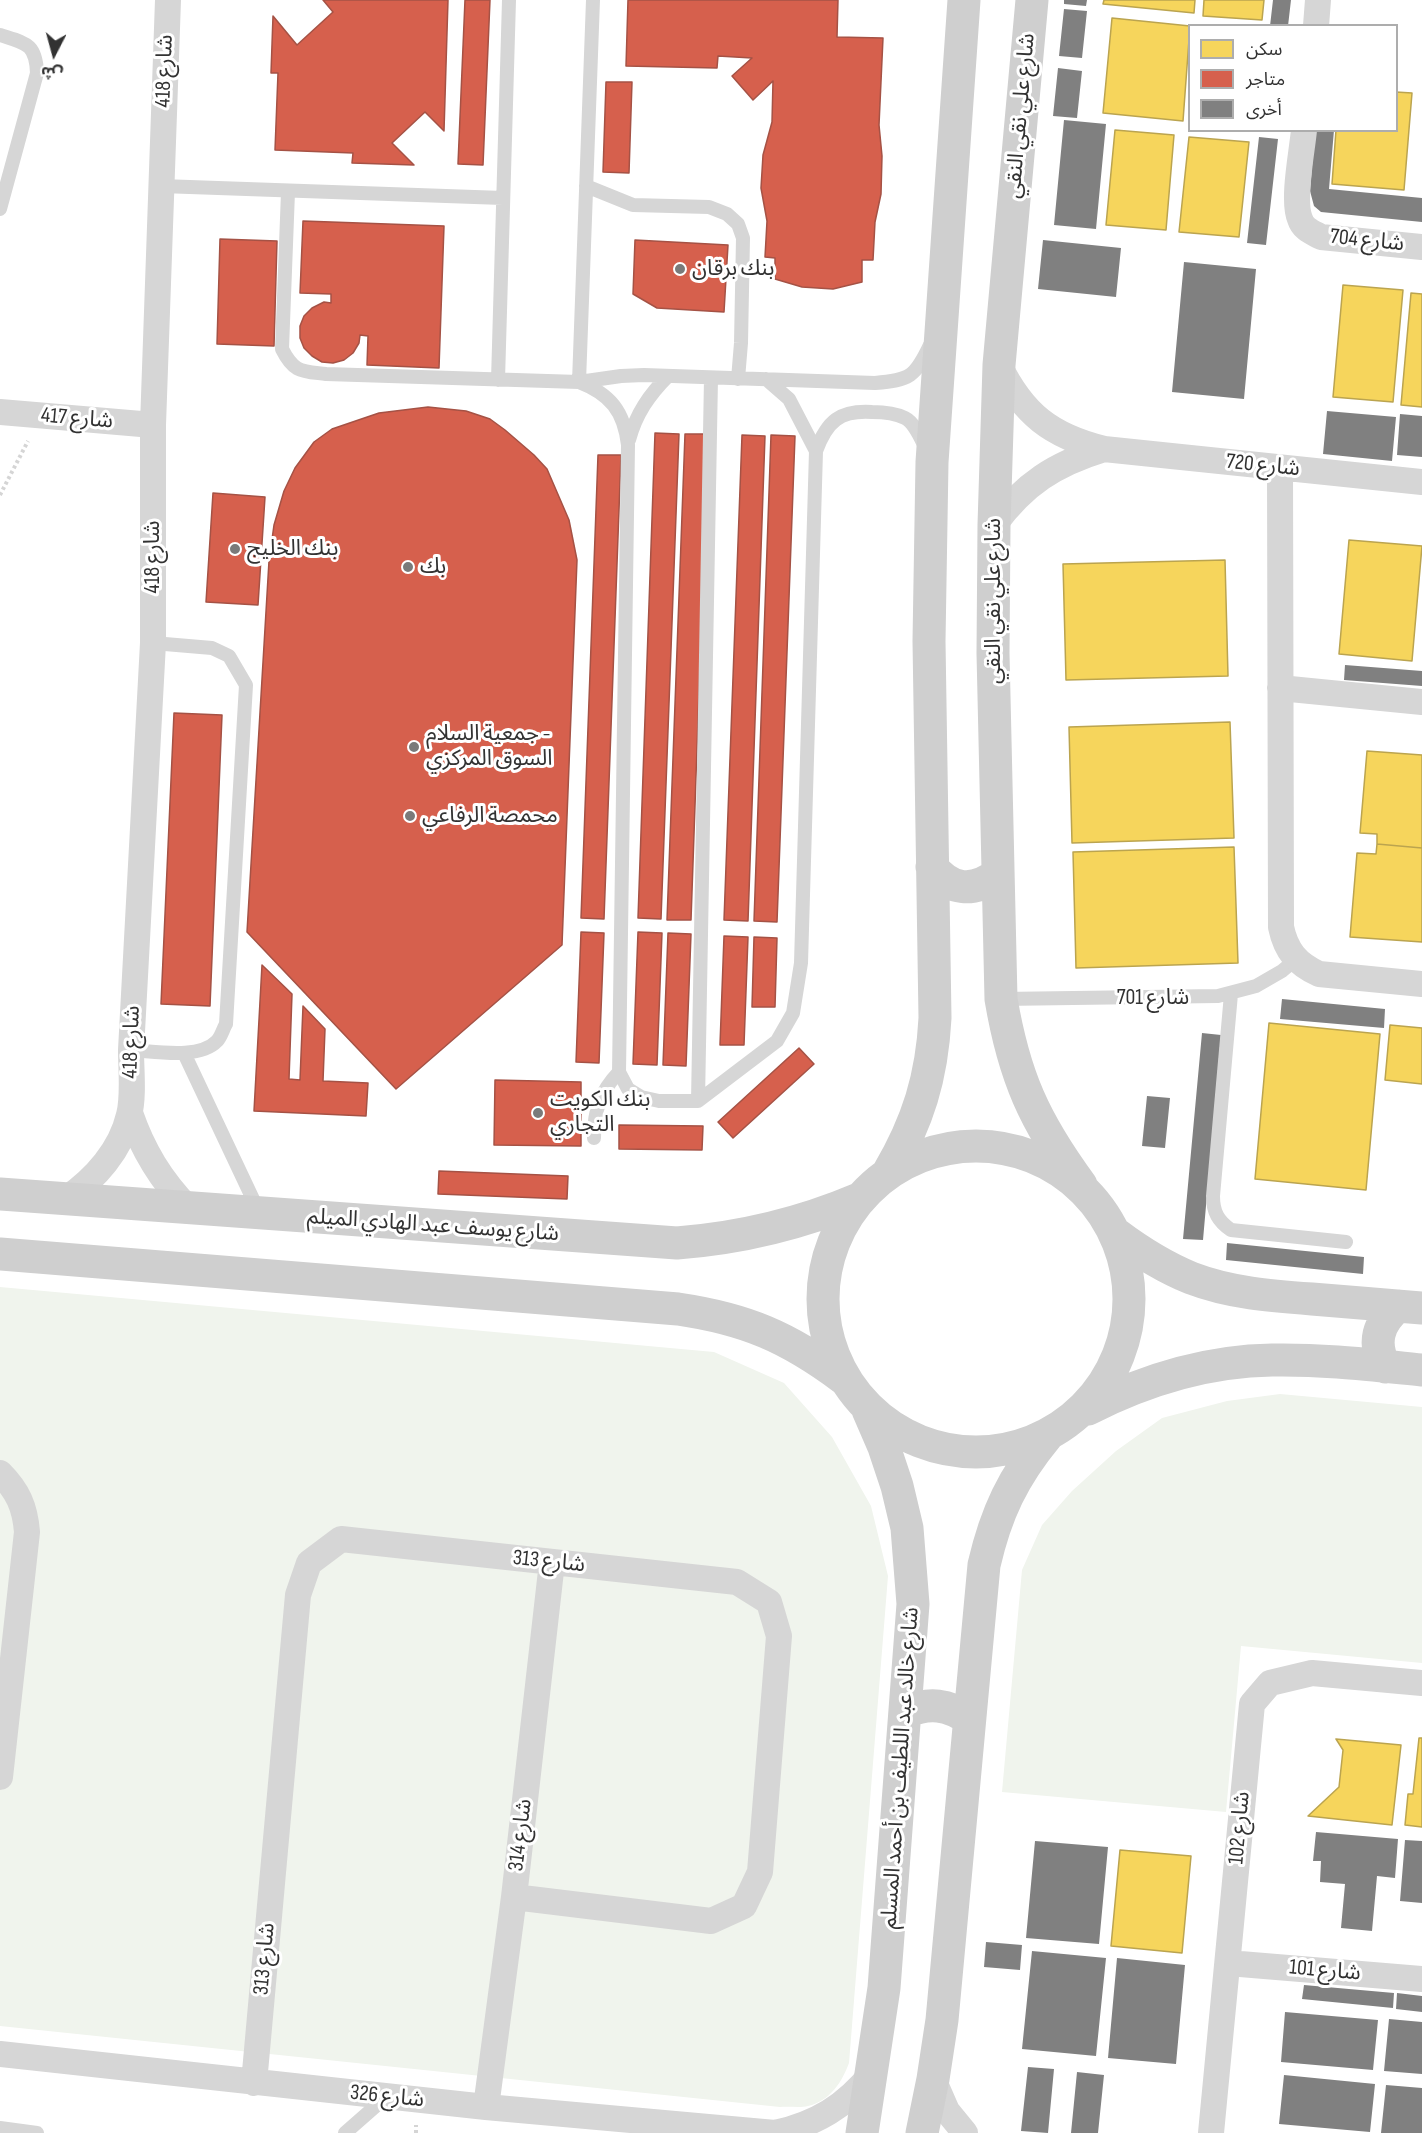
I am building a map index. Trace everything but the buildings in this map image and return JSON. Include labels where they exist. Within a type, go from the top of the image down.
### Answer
[{"type":"street","name":"شارع 418","points":[[168,0],[153,425],[153,643],[130,1113],[137,1134],[158,1174],[188,1208]]},
{"type":"street","points":[[888,1173],[916,1118],[926,1089],[931,1065],[935,1018],[929,641],[932,462],[964,0]]},
{"type":"street","name":"شارع علي نقي النقي","points":[[1032,0],[999,365],[994,525],[993,653],[1001,999],[1008,1039],[1036,1116],[1056,1151],[1081,1185]]},
{"type":"street","points":[[1316,24],[1318,0]]},
{"type":"street","name":"شارع 704","points":[[1304,132],[1296,202],[1299,219],[1306,229],[1321,237],[1422,247]]},
{"type":"street","name":"شارع 720","points":[[999,365],[1009,386],[1023,405],[1059,435],[1081,444],[1104,449],[1422,482]]},
{"type":"street","name":"شارع 417","points":[[0,412],[153,425]]},
{"type":"street","name":"شارع 720","points":[[994,525],[1023,490],[1041,476],[1071,460],[1104,449]]},
{"type":"street","points":[[1280,468],[1281,927],[1283,940],[1295,960],[1319,974],[1422,984]]},
{"type":"street","points":[[1280,688],[1422,702]]},
{"type":"street","points":[[932,867],[946,881],[966,887],[977,886],[998,874]]},
{"type":"street","name":"شارع 418","points":[[66,1199],[81,1189],[106,1162],[116,1147],[130,1113]]},
{"type":"street","points":[[843,1378],[828,1343],[822,1305],[825,1266],[838,1230],[859,1199],[888,1173],[918,1156],[951,1147],[986,1145],[1020,1151],[1052,1165],[1081,1185],[1095,1201],[1116,1234],[1128,1272],[1131,1311],[1118,1359],[1104,1385],[1079,1414]]},
{"type":"street","name":"شارع يوسف عبد الهادي الميلم","points":[[0,1194],[677,1243],[717,1240],[756,1233],[808,1219],[859,1199]]},
{"type":"street","points":[[1116,1234],[1165,1266],[1219,1287],[1276,1296],[1410,1307]]},
{"type":"street","points":[[0,1254],[714,1315],[749,1324],[783,1338],[814,1356],[843,1378],[867,1408],[898,1432],[933,1447],[972,1453],[1010,1449],[1047,1436],[1079,1414],[1114,1396],[1152,1381],[1190,1370],[1230,1363],[1269,1360],[1310,1360],[1422,1370]]},
{"type":"street","points":[[1385,1367],[1380,1357],[1378,1336],[1382,1324],[1388,1314],[1410,1307]]},
{"type":"street","name":"شارع خالد عبد اللطيف بن أحمد المسلم","points":[[862,2133],[884,1988],[913,1604],[907,1528],[894,1476],[867,1408]]},
{"type":"street","points":[[922,2133],[933,2079],[948,1961],[984,1565],[1001,1506],[1029,1458],[1047,1436]]},
{"type":"street","points":[[0,1473],[20,1498],[26,1515],[27,1532],[0,1777]]},
{"type":"street","name":"شارع 313","points":[[254,2083],[298,1595],[309,1563],[341,1539],[737,1582],[770,1602],[779,1636],[760,1872],[744,1906],[711,1921],[514,1897]]},
{"type":"street","name":"شارع 314","points":[[486,2107],[514,1897],[552,1562]]},
{"type":"street","name":"شارع 102","points":[[1211,2133],[1252,1704],[1270,1683],[1312,1673],[1422,1683]]},
{"type":"street","points":[[906,1712],[928,1705],[940,1706],[951,1708],[969,1719]]},
{"type":"street","name":"شارع 101","points":[[1228,1963],[1422,1979]]},
{"type":"street","name":"شارع 326","points":[[0,2054],[387,2097],[775,2133],[793,2129],[827,2115],[860,2089],[872,2073]]},
{"type":"street","points":[[933,2079],[947,2111],[965,2133]]},
{"type":"lane","points":[[498,380],[509,0]]},
{"type":"lane","points":[[579,382],[593,0]]},
{"type":"lane","points":[[0,35],[26,43],[34,51],[37,73],[0,209]]},
{"type":"lane","points":[[161,186],[503,198]]},
{"type":"lane","points":[[586,186],[633,206],[710,207],[727,214],[738,224],[743,237],[742,333],[738,379]]},
{"type":"lane","points":[[288,192],[282,349],[289,363],[302,371],[326,374],[579,382],[621,376],[875,383],[902,381],[918,370],[942,319]]},
{"type":"lane","points":[[628,445],[638,414],[646,400],[668,376]]},
{"type":"lane","points":[[698,1101],[711,378]]},
{"type":"lane","points":[[766,379],[789,399],[816,451]]},
{"type":"lane","points":[[579,382],[604,395],[615,405],[626,431],[628,445],[619,1072],[628,1089],[658,1101],[698,1101],[777,1041],[793,1013],[801,963],[816,451],[822,433],[837,417],[855,411],[886,412],[906,418],[918,433],[932,462]]},
{"type":"lane","points":[[132,1050],[183,1053],[199,1050],[216,1042],[226,1024],[246,685],[229,656],[212,648],[153,643]]},
{"type":"lane","name":"شارع 701","points":[[1001,999],[1203,997],[1231,994],[1262,983],[1295,960]]},
{"type":"lane","points":[[1231,994],[1213,1196],[1216,1216],[1232,1230],[1241,1232],[1346,1242]]},
{"type":"lane","points":[[183,1053],[260,1214]]},
{"type":"lane","points":[[594,1138],[598,1102],[609,1083],[619,1072]]},
{"type":"lane","points":[[345,2133],[387,2097]]},
{"type":"lane","points":[[0,2128],[37,2133]]},
{"type":"path","points":[[0,495],[40,416]]},
{"type":"shaded area","points":[[0,1287],[714,1352],[784,1383],[832,1437],[871,1506],[888,1576],[849,2063],[834,2090],[823,2100],[808,2106],[780,2107],[0,2026]]},
{"type":"shaded area","points":[[1280,1394],[1422,1407],[1422,1663],[1241,1646],[1226,1812],[1002,1792],[1022,1570],[1042,1525],[1072,1491],[1116,1451],[1162,1418],[1227,1401]]},
{"type":"place","name":"بنك برقان","points":[[680,269]]},
{"type":"place","name":"بنك الخليج","points":[[235,549]]},
{"type":"place","name":"بك","points":[[408,567]]},
{"type":"place","name":"جمعية السلام - السوق المركزي","points":[[414,747]]},
{"type":"place","name":"محمصة الرفاعي","points":[[410,816]]},
{"type":"place","name":"بنك الكويت التجاري","points":[[538,1113]]}]
